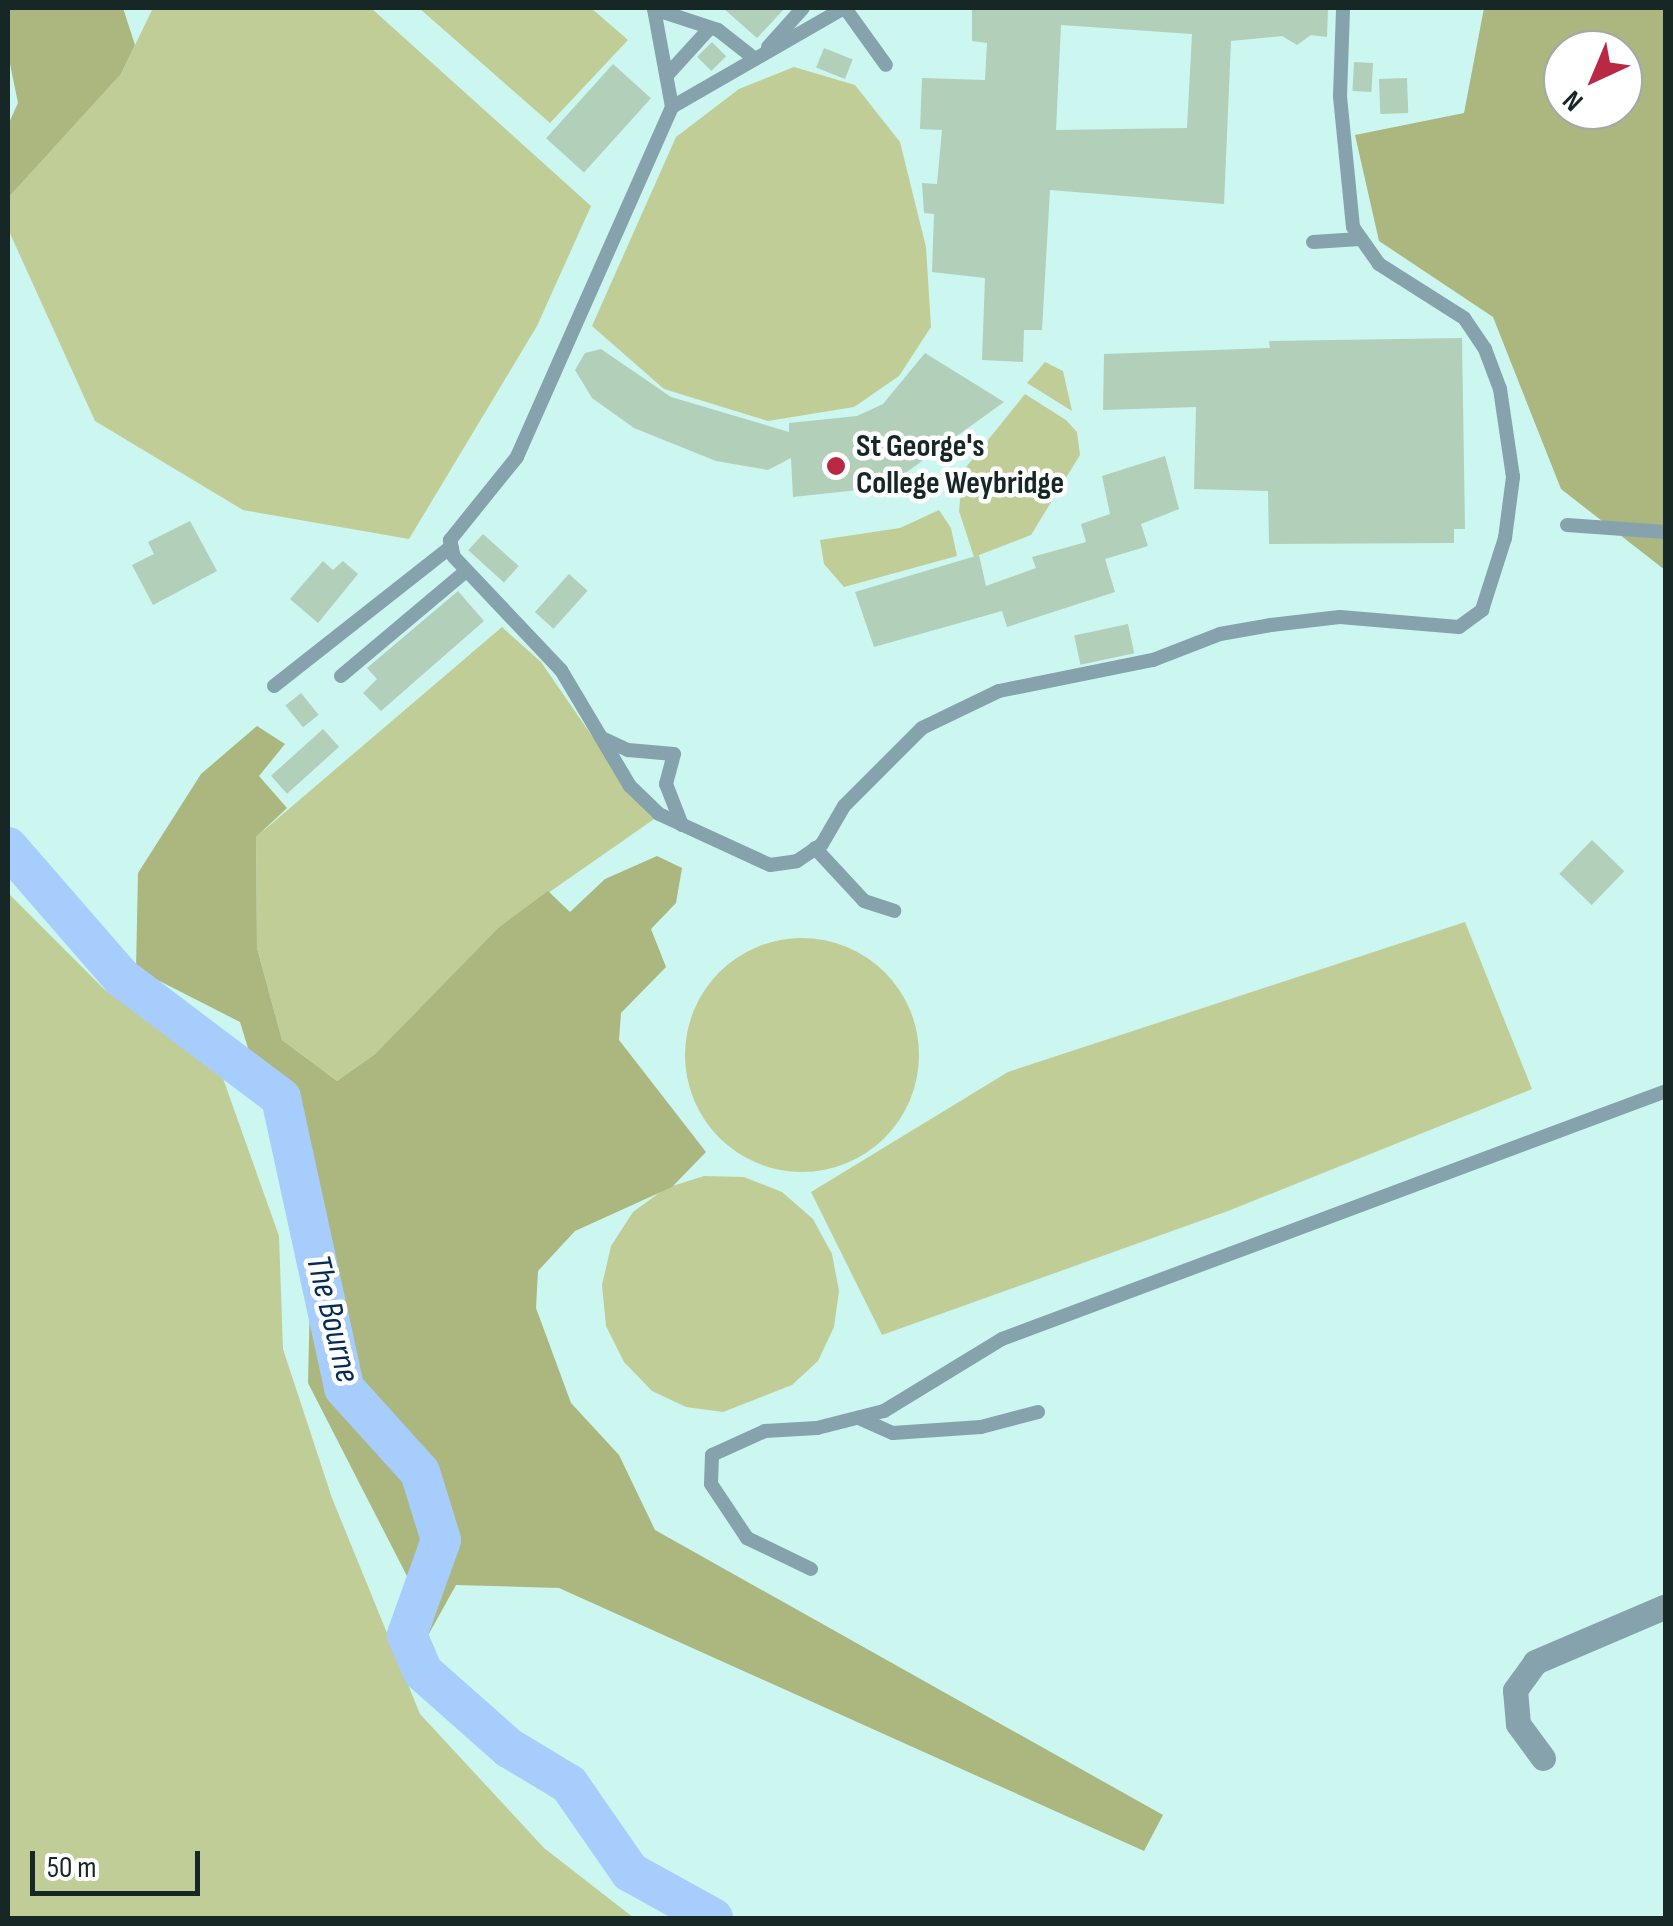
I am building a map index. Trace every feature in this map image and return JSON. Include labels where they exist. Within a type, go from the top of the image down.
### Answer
[{"type":"street","points":[[1543,1758],[1518,1724],[1515,1690],[1534,1662],[1666,1606]]},
{"type":"lane","points":[[758,57],[803,8]]},
{"type":"lane","points":[[672,108],[845,8],[886,65]]},
{"type":"lane","points":[[452,546],[466,571],[560,670],[630,786],[682,825],[770,865],[797,861],[815,848],[844,806],[922,728],[998,691],[1153,660],[1220,634],[1271,625],[1340,617],[1459,627],[1482,610],[1505,538],[1513,477],[1500,389],[1485,349],[1464,318],[1379,264],[1360,239],[1340,96],[1343,8]]},
{"type":"lane","points":[[274,686],[452,546],[516,457],[672,108],[669,73],[654,9],[710,28],[758,57]]},
{"type":"lane","points":[[669,73],[710,28]]},
{"type":"lane","points":[[1312,242],[1360,239]]},
{"type":"lane","points":[[1567,525],[1666,532]]},
{"type":"lane","points":[[341,676],[466,571]]},
{"type":"lane","points":[[601,737],[628,750],[674,754],[666,784],[682,825]]},
{"type":"lane","points":[[815,848],[864,901],[894,911]]},
{"type":"lane","points":[[811,1569],[747,1538],[711,1484],[712,1455],[764,1432],[858,1418],[957,1372],[1002,1339],[1666,1091]]},
{"type":"lane","points":[[858,1418],[893,1433],[981,1427],[1038,1412]]},
{"type":"green space","points":[[8,8],[123,8],[135,45],[121,74],[8,198],[8,125],[18,103],[8,54]]},
{"type":"green space","points":[[153,8],[371,8],[591,206],[537,326],[409,539],[243,510],[95,421],[8,229],[8,198],[121,74]]},
{"type":"green space","points":[[419,8],[591,8],[628,40],[550,123]]},
{"type":"green space","points":[[1484,8],[1665,8],[1665,570],[1561,489],[1493,317],[1379,241],[1355,135],[1464,113]]},
{"type":"green space","points":[[794,67],[855,85],[900,142],[926,247],[931,327],[899,376],[854,407],[768,421],[664,389],[592,326],[676,137],[739,89]]},
{"type":"green space","points":[[1045,362],[1063,371],[1072,411],[1027,383]]},
{"type":"green space","points":[[1025,394],[1066,420],[1077,432],[1080,455],[1031,535],[974,557],[959,511],[963,471]]},
{"type":"green space","points":[[939,510],[951,528],[957,556],[844,587],[824,564],[820,540],[900,528]]},
{"type":"green space","points":[[502,627],[541,662],[614,768],[657,817],[498,928],[375,1054],[337,1081],[282,1040],[257,948],[256,837]]},
{"type":"green space","points":[[257,726],[285,744],[259,776],[287,808],[256,837],[257,948],[282,1040],[337,1081],[375,1054],[498,928],[548,891],[570,912],[605,879],[657,856],[682,868],[676,903],[651,929],[666,967],[621,1013],[619,1040],[706,1152],[672,1187],[575,1231],[538,1271],[536,1308],[571,1403],[619,1455],[655,1530],[1163,1815],[1144,1851],[559,1588],[456,1585],[426,1639],[409,1580],[308,1383],[311,1254],[240,1022],[136,969],[138,873],[201,774]]},
{"type":"green space","points":[[8,893],[105,990],[220,1070],[279,1236],[283,1349],[332,1498],[420,1714],[544,1848],[634,1918],[8,1918]]},
{"type":"green space","points":[[1465,922],[1532,1089],[1228,1211],[882,1335],[811,1192],[1008,1072]]},
{"type":"green space","points":[[802,938],[847,947],[885,972],[910,1010],[919,1055],[910,1100],[885,1138],[847,1163],[802,1172],[757,1163],[719,1138],[694,1100],[685,1055],[694,1010],[719,972],[757,947]]},
{"type":"green space","points":[[704,1176],[744,1177],[782,1192],[813,1219],[832,1254],[839,1291],[834,1327],[818,1361],[792,1385],[723,1412],[686,1407],[652,1391],[624,1362],[606,1326],[602,1285],[611,1246],[633,1212],[666,1188]]},
{"type":"building","points":[[723,8],[785,8],[757,38]]},
{"type":"building","points":[[972,8],[1328,8],[1327,37],[1311,35],[1297,45],[1282,36],[1231,41],[1224,204],[1050,190],[1042,330],[1024,330],[1023,362],[982,360],[985,278],[932,272],[934,214],[924,213],[922,183],[937,184],[942,130],[920,129],[922,78],[985,80],[987,43],[972,41]],"holes":[[[1061,25],[1192,34],[1187,128],[1056,130]]]},
{"type":"building","points":[[712,42],[726,56],[711,71],[697,57]]},
{"type":"building","points":[[824,48],[853,60],[845,79],[816,67]]},
{"type":"building","points":[[1354,62],[1373,63],[1371,92],[1352,91]]},
{"type":"building","points":[[613,64],[651,98],[584,172],[546,138]]},
{"type":"building","points":[[1407,78],[1408,113],[1380,114],[1379,79]]},
{"type":"building","points":[[1462,338],[1465,529],[1454,529],[1454,543],[1269,544],[1268,491],[1194,489],[1196,407],[1103,410],[1104,354],[1270,348],[1269,341]]},
{"type":"building","points":[[601,349],[671,397],[789,432],[789,423],[857,416],[883,404],[925,353],[1004,402],[886,487],[793,497],[791,458],[768,470],[716,461],[634,428],[592,398],[575,370],[585,353]]},
{"type":"building","points":[[1165,456],[1179,509],[1141,524],[1148,546],[1105,559],[1115,592],[1007,627],[1002,611],[874,647],[855,592],[979,555],[986,586],[1036,568],[1032,557],[1086,542],[1081,524],[1110,514],[1102,476]]},
{"type":"building","points":[[190,521],[217,571],[153,605],[132,565],[154,554],[148,542]]},
{"type":"building","points":[[483,534],[519,566],[504,582],[468,550]]},
{"type":"building","points":[[323,561],[333,570],[343,561],[358,574],[318,623],[290,599]]},
{"type":"building","points":[[569,574],[588,591],[553,629],[535,612]]},
{"type":"building","points":[[458,591],[484,621],[381,711],[363,693],[377,679],[367,668]]},
{"type":"building","points":[[1128,624],[1134,653],[1080,665],[1074,635]]},
{"type":"building","points":[[301,693],[319,715],[303,727],[285,706]]},
{"type":"building","points":[[323,729],[339,747],[287,794],[271,776]]},
{"type":"building","points":[[1592,840],[1624,871],[1592,905],[1559,874]]},
{"type":"waterway","name":"The Bourne","points":[[8,847],[122,978],[281,1098],[344,1388],[420,1472],[441,1540],[407,1635],[423,1672],[509,1748],[569,1784],[630,1872],[713,1918]]},
{"type":"place","name":"St George's College Weybridge","points":[[836,466]]}]
